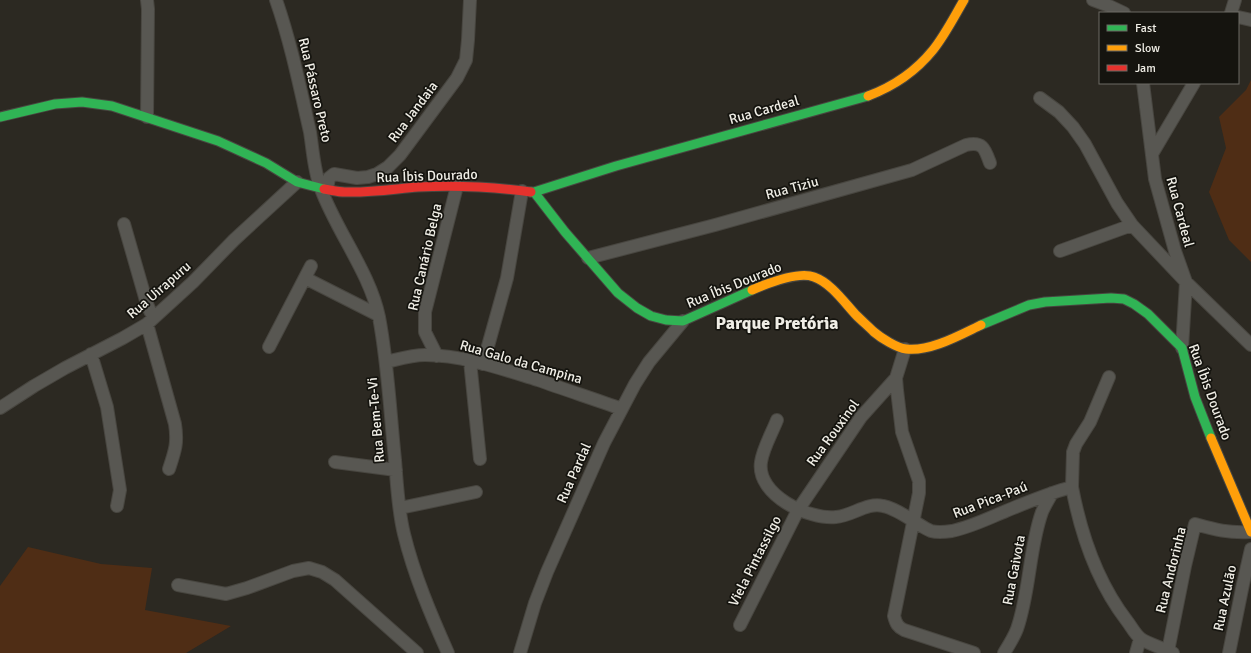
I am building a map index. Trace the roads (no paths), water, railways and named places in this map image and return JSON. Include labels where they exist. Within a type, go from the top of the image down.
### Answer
[{"type":"street","points":[[147,0],[147,117]]},
{"type":"street","name":"Rua Pássaro Preto","points":[[276,0],[292,55],[324,189]]},
{"type":"street","name":"Rua Jandaia","points":[[324,189],[334,174],[357,178],[368,177],[377,174],[388,167],[400,155],[457,78],[466,60],[470,0]]},
{"type":"street","name":"Rua Cardeal","points":[[528,191],[869,96],[889,87],[918,66],[932,50],[964,0]]},
{"type":"street","points":[[1093,0],[1122,12]]},
{"type":"street","points":[[1231,12],[1236,0]]},
{"type":"street","points":[[1239,17],[1251,20]]},
{"type":"street","name":"Rua Cardeal","points":[[1144,84],[1155,179],[1175,251],[1186,282],[1182,348]]},
{"type":"street","points":[[1152,154],[1193,84]]},
{"type":"street","points":[[1040,98],[1059,112],[1073,127],[1085,144],[1117,203],[1132,225],[1186,282],[1251,345]]},
{"type":"street","name":"Rua Íbis Dourado","points":[[0,117],[55,104],[82,102],[112,106],[218,141],[266,163],[297,182],[324,189],[345,192],[457,186],[528,191],[618,293],[637,308],[651,316],[666,320],[683,321],[761,286],[785,278],[805,275],[813,276],[826,283],[858,317],[886,340],[905,348],[913,349],[926,348],[936,345],[1029,305],[1045,302],[1111,298],[1124,300],[1134,304],[1148,314],[1182,348],[1195,397],[1215,449],[1251,532]]},
{"type":"street","name":"Rua Tiziu","points":[[588,258],[707,227],[912,170],[973,143],[979,144],[985,149],[990,163]]},
{"type":"street","name":"Rua Uirapuru","points":[[0,408],[34,386],[123,338],[150,320],[193,282],[234,240],[297,182]]},
{"type":"street","name":"Rua Canário Belga","points":[[437,356],[425,332],[425,312],[457,186]]},
{"type":"street","name":"Rua Bem-Te-Vi","points":[[324,189],[334,219],[373,296],[378,315],[386,362],[396,470],[404,533],[412,561],[448,653]]},
{"type":"street","points":[[483,364],[507,278],[528,191]]},
{"type":"street","points":[[124,224],[150,311],[150,320],[175,424],[177,436],[176,447],[169,469]]},
{"type":"street","points":[[1060,251],[1132,225]]},
{"type":"street","points":[[269,347],[311,266]]},
{"type":"street","points":[[305,278],[378,315]]},
{"type":"street","name":"Rua Pardal","points":[[520,653],[547,572],[604,443],[622,408],[649,362],[683,321]]},
{"type":"street","points":[[905,348],[896,378],[902,432],[919,481],[919,493],[894,616],[897,625],[904,630],[974,653]]},
{"type":"street","points":[[91,354],[107,407],[120,490],[117,506]]},
{"type":"street","name":"Rua Galo da Campina","points":[[386,362],[406,357],[424,355],[470,361],[520,375],[622,408]]},
{"type":"street","points":[[470,361],[480,459]]},
{"type":"street","points":[[1109,377],[1090,422],[1076,444],[1073,452],[1072,487],[1076,509],[1097,571],[1118,609],[1140,639],[1171,652]]},
{"type":"street","name":"Rua Rouxinol","points":[[798,510],[861,417],[896,378]]},
{"type":"street","name":"Rua Pica-Paú","points":[[777,420],[762,458],[761,463],[764,481],[780,499],[798,510],[822,516],[844,516],[870,506],[882,505],[914,520],[931,531],[942,532],[954,530],[986,520],[1052,493],[1072,487]]},
{"type":"street","points":[[335,462],[396,470]]},
{"type":"street","points":[[400,508],[476,492]]},
{"type":"street","name":"Rua Gaivota","points":[[1004,653],[1012,641],[1017,629],[1026,594],[1033,548],[1043,511],[1052,493]]},
{"type":"street","name":"Viela Pintassilgo","points":[[740,625],[798,510]]},
{"type":"street","name":"Rua Andorinha","points":[[1171,652],[1185,566],[1195,524],[1223,531],[1251,532]]},
{"type":"street","name":"Rua Azulão","points":[[1229,653],[1242,584],[1251,549]]},
{"type":"street","points":[[178,585],[226,594],[293,571],[309,568],[322,572],[335,580],[417,653]]},
{"type":"street","points":[[1136,653],[1140,639]]},
{"type":"district","name":"Parque Pretória","points":[[777,323]]}]
